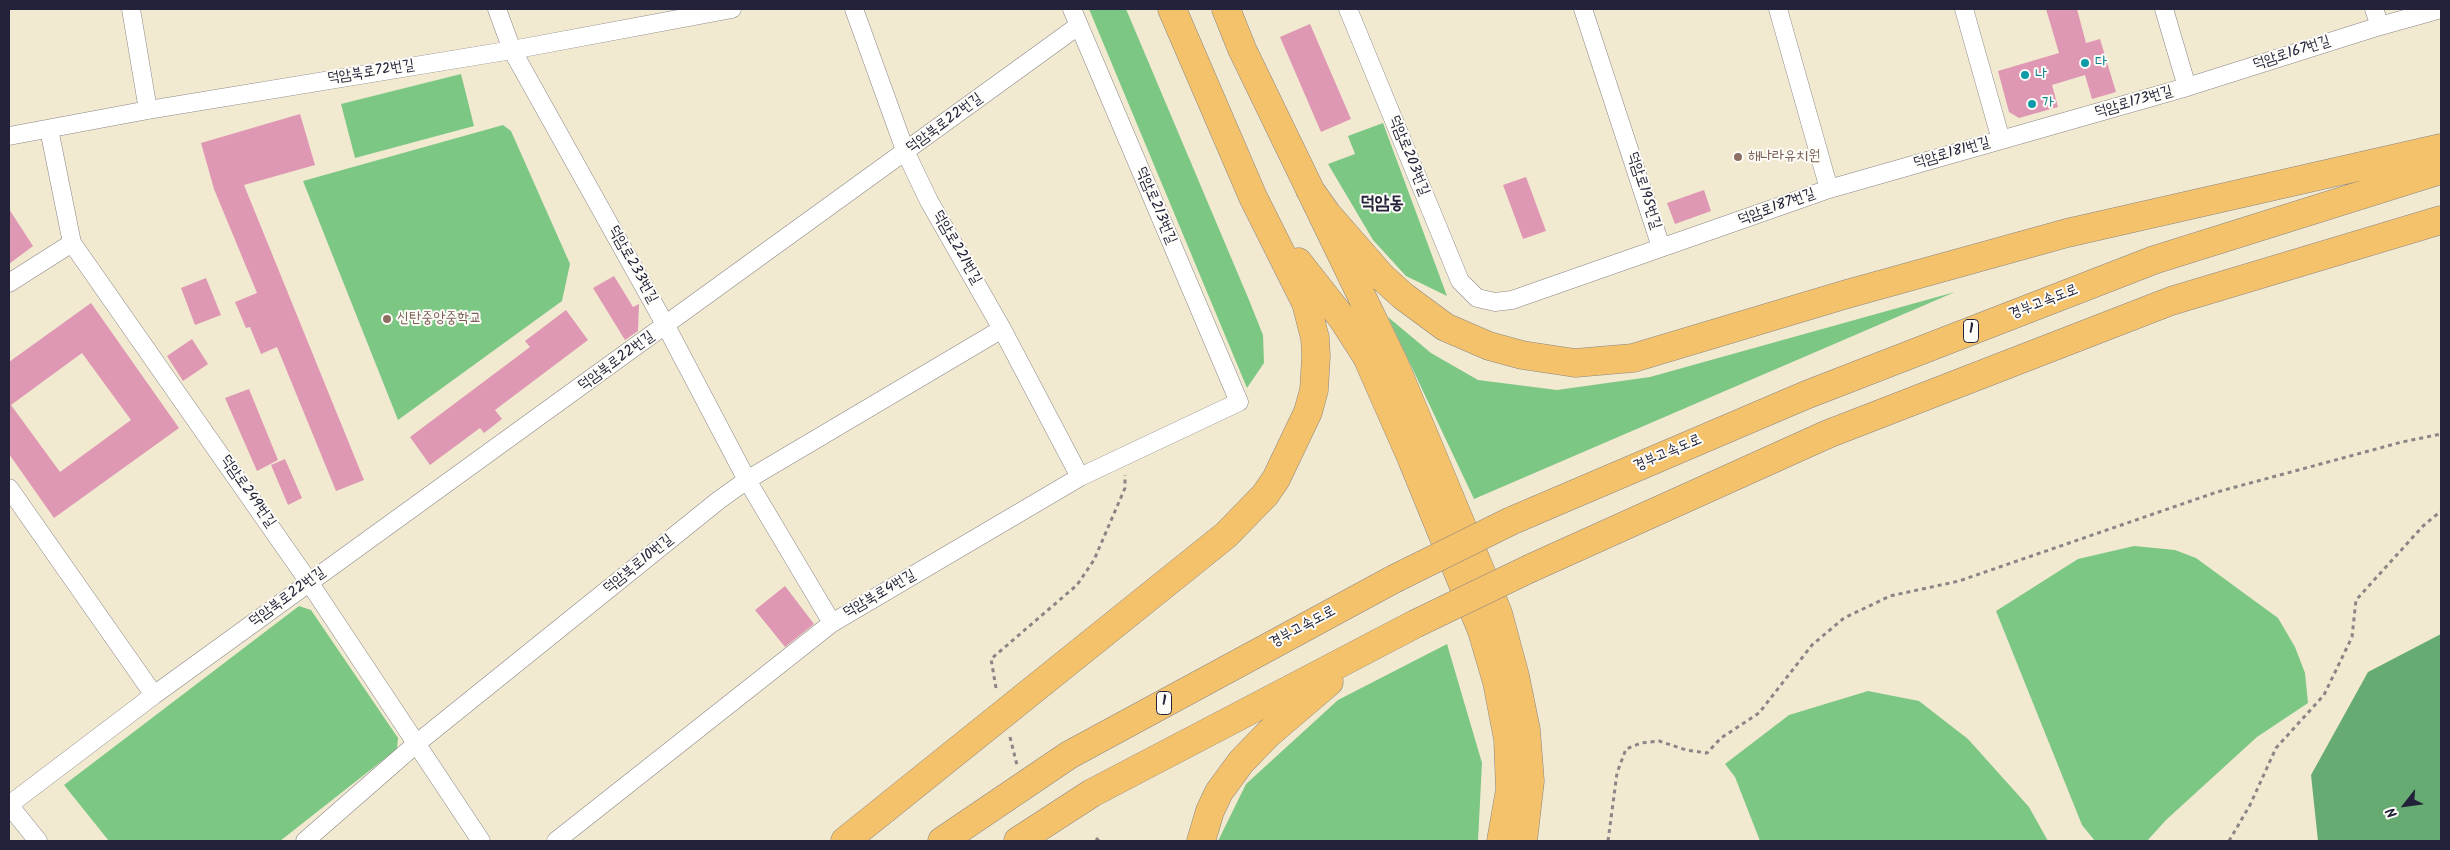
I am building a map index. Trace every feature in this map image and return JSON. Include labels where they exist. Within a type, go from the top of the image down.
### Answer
[{"type":"highway","points":[[845,841],[1226,535],[1265,495],[1276,479],[1308,412],[1316,374],[1316,338],[1306,303],[1253,197],[1172,9]]},
{"type":"highway","points":[[1226,9],[1242,49],[1393,361],[1498,613],[1515,676],[1526,730],[1530,780],[1524,841]]},
{"type":"highway","points":[[1310,190],[1327,214],[1382,277],[1403,296],[1445,327],[1497,349],[1522,355],[1575,362],[1633,358],[1848,294],[2067,234],[2441,148]]},
{"type":"highway","name":"경부고속도로","points":[[942,841],[1069,755],[1394,579],[1511,521],[1806,395],[2154,260],[2441,170]]},
{"type":"highway","points":[[1253,197],[1284,245],[1342,318],[1367,357],[1411,456],[1482,631],[1497,682],[1508,739],[1510,790],[1501,841]]},
{"type":"highway","points":[[1018,841],[1092,793],[1414,624],[1531,568],[1828,434],[2162,304],[2441,220]]},
{"type":"highway","points":[[1201,841],[1210,811],[1219,792],[1254,748],[1286,717],[1341,672],[1414,624]]},
{"type":"street","points":[[131,9],[148,110]]},
{"type":"street","name":"덕암로233번길","points":[[498,9],[512,50],[666,326],[748,480],[832,623]]},
{"type":"street","name":"덕암북로72번길","points":[[9,136],[148,110],[512,50],[732,9]]},
{"type":"street","name":"덕암로221번길","points":[[854,9],[906,152],[929,201],[1002,329],[1080,477]]},
{"type":"street","name":"덕암로213번길","points":[[1072,9],[1239,402]]},
{"type":"street","name":"덕암로203번길","points":[[1348,9],[1460,281],[1477,298]]},
{"type":"street","name":"덕암로195번길","points":[[1477,298],[1495,302],[1512,300],[1661,247],[1583,9]]},
{"type":"street","name":"덕암로187번길","points":[[1661,247],[1829,189],[1778,9]]},
{"type":"street","name":"덕암로181번길","points":[[1829,189],[2002,140],[1964,9]]},
{"type":"street","name":"덕암로173번길","points":[[2002,140],[2187,87],[2164,9]]},
{"type":"street","points":[[2374,9],[2380,26]]},
{"type":"street","name":"덕암로167번길","points":[[2187,87],[2380,26],[2441,9]]},
{"type":"street","name":"덕암북로22번길","points":[[9,805],[154,695],[309,582],[666,326],[1078,26]]},
{"type":"street","name":"덕암로249번길","points":[[49,129],[72,243],[309,582],[482,841]]},
{"type":"street","points":[[9,283],[72,243]]},
{"type":"street","name":"덕암북로10번길","points":[[305,841],[416,744],[719,500],[748,480],[1002,329]]},
{"type":"street","name":"덕암북로4번길","points":[[556,841],[832,623],[1080,477],[1239,402]]},
{"type":"street","points":[[9,488],[154,695]]},
{"type":"street","points":[[9,805],[38,841]]},
{"type":"path","points":[[1608,841],[1617,773],[1626,749],[1641,742],[1659,740],[1686,750],[1707,753],[1721,738],[1759,713],[1812,645],[1844,618],[1890,596],[1959,581],[2217,492],[2402,442],[2441,434]]},
{"type":"path","points":[[996,688],[991,659],[1077,585],[1094,560],[1125,488],[1124,457]]},
{"type":"path","points":[[2229,841],[2250,805],[2276,748],[2324,695],[2352,637],[2356,600],[2423,526],[2441,512]]},
{"type":"path","points":[[1010,734],[1017,766]]},
{"type":"green space","points":[[1089,9],[1126,9],[1249,300],[1263,335],[1264,363],[1247,388]]},
{"type":"green space","points":[[461,74],[474,126],[355,158],[341,104]]},
{"type":"green space","points":[[1383,123],[1447,296],[1406,276],[1373,240],[1328,164],[1355,154],[1348,136]]},
{"type":"green space","points":[[503,125],[511,131],[570,264],[562,301],[398,420],[303,181]]},
{"type":"green space","points":[[1955,292],[1474,499],[1388,317],[1431,353],[1478,380],[1557,390],[1650,377]]},
{"type":"green space","points":[[2134,546],[2175,550],[2196,558],[2278,618],[2295,647],[2305,673],[2308,703],[2257,737],[2166,820],[2147,841],[2095,841],[2082,825],[1996,611],[2078,559]]},
{"type":"green space","points":[[299,606],[311,610],[398,738],[397,749],[280,841],[109,841],[64,785]]},
{"type":"green space","points":[[2441,634],[2441,841],[2318,841],[2311,775],[2368,672]]},
{"type":"green space","points":[[1447,644],[1482,763],[1478,841],[1218,841],[1246,784],[1338,700]]},
{"type":"green space","points":[[1868,691],[1919,701],[1968,739],[2029,807],[2048,841],[1760,841],[1735,777],[1725,764],[1789,715]]},
{"type":"building","points":[[2046,9],[2077,9],[2086,43],[2100,39],[2116,92],[2092,99],[2085,75],[2052,85],[2058,107],[2019,118],[2009,112],[1998,71],[2059,53]]},
{"type":"building","points":[[1310,24],[1351,119],[1321,132],[1280,37]]},
{"type":"building","points":[[300,114],[315,165],[244,185],[364,480],[336,491],[277,347],[261,354],[250,327],[246,328],[235,302],[257,293],[214,189],[201,143]]},
{"type":"building","points":[[1526,177],[1546,231],[1523,239],[1503,185]]},
{"type":"building","points":[[1704,190],[1711,211],[1675,224],[1667,203]]},
{"type":"building","points":[[9,209],[33,246],[9,264]]},
{"type":"building","points":[[614,276],[633,307],[639,304],[638,331],[625,340],[593,288]]},
{"type":"building","points":[[206,278],[221,315],[195,325],[181,288]]},
{"type":"building","points":[[91,303],[179,428],[54,518],[9,454],[9,362]],"holes":[[[82,353],[131,420],[60,472],[11,405]]]},
{"type":"building","points":[[566,310],[588,340],[495,410],[502,419],[484,433],[480,428],[430,465],[410,437],[530,347],[525,341]]},
{"type":"building","points":[[192,339],[208,364],[183,381],[167,356]]},
{"type":"building","points":[[249,389],[278,460],[257,471],[225,398]]},
{"type":"building","points":[[285,459],[302,498],[288,505],[271,465]]},
{"type":"building","points":[[785,586],[814,624],[785,647],[755,610]]},
{"type":"place","name":"다","points":[[2085,63]]},
{"type":"place","name":"나","points":[[2025,75]]},
{"type":"place","name":"가","points":[[2032,104]]},
{"type":"place","name":"해나라유치원","points":[[1738,157]]},
{"type":"place","name":"신탄중앙중학교","points":[[387,319]]},
{"type":"district","name":"덕암동","points":[[1382,205]]}]
